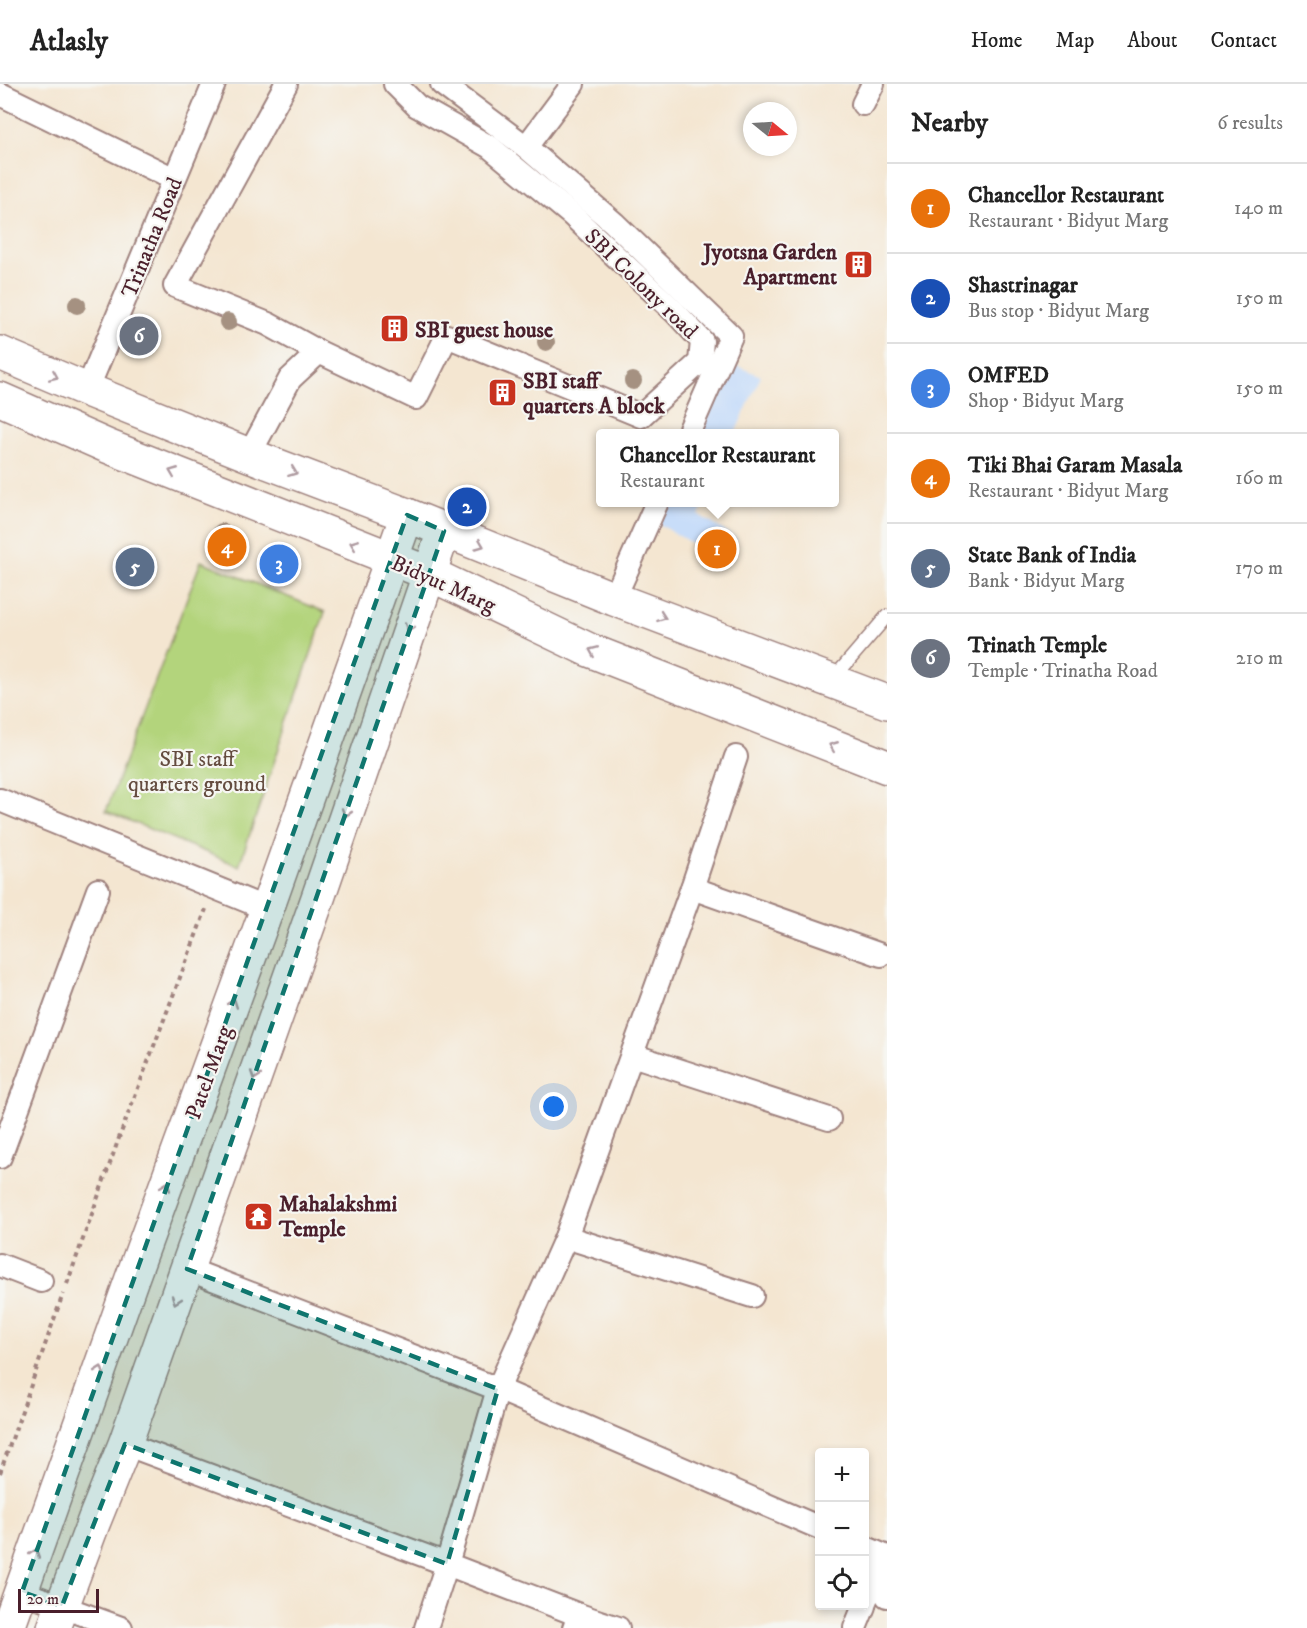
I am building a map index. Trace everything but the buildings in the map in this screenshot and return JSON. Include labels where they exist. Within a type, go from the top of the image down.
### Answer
[{"type":"street","name":"Trinatha Road","points":[[87,390],[214,84]]},
{"type":"street","name":"SBI Colony road","points":[[286,84],[175,286],[268,324],[319,352],[416,398],[447,336],[641,416],[700,362],[702,341],[674,311],[572,215],[490,147],[417,106],[395,84]]},
{"type":"street","points":[[442,84],[526,147],[614,223],[731,336],[690,429]]},
{"type":"street","points":[[526,147],[573,84]]},
{"type":"street","points":[[863,104],[873,84]]},
{"type":"street","points":[[0,94],[174,179]]},
{"type":"street","points":[[0,352],[87,390],[249,455],[407,515],[614,599],[887,702]]},
{"type":"street","points":[[249,455],[290,379],[319,352]]},
{"type":"street","name":"Bidyut Marg","points":[[0,399],[107,446],[428,573],[589,650],[887,768]]},
{"type":"street","points":[[614,599],[655,507]]},
{"type":"street","name":"Patel Marg","points":[[8,1628],[407,515]]},
{"type":"street","points":[[428,573],[444,531]]},
{"type":"street","name":"Patel Marg","points":[[58,1617],[125,1444],[319,895],[428,573]]},
{"type":"street","points":[[426,1628],[498,1389],[566,1237],[692,888],[736,757]]},
{"type":"street","points":[[0,800],[267,909]]},
{"type":"street","points":[[692,888],[881,955]]},
{"type":"street","points":[[0,1157],[98,890]]},
{"type":"street","points":[[632,1055],[829,1119]]},
{"type":"street","points":[[566,1237],[752,1296]]},
{"type":"street","points":[[0,1265],[41,1281]]},
{"type":"street","points":[[186,1269],[498,1389],[815,1526]]},
{"type":"street","points":[[125,1444],[447,1564],[576,1621],[618,1628]]},
{"type":"street","points":[[879,1551],[887,1596]]},
{"type":"street","points":[[869,1587],[879,1551]]},
{"type":"street","points":[[22,1592],[58,1617],[121,1628]]},
{"type":"street","points":[[855,1628],[862,1610]]},
{"type":"lane","points":[[832,680],[887,616]]},
{"type":"path","points":[[0,1473],[115,1149],[214,888]]},
{"type":"highlighted area","points":[[407,515],[444,531],[187,1269],[498,1389],[447,1564],[125,1444],[62,1606],[22,1592]]},
{"type":"shaded area","points":[[730,363],[761,376],[737,429],[701,429]]},
{"type":"shaded area","points":[[666,507],[703,507],[699,515],[737,539],[725,563],[659,524]]},
{"type":"green space","name":"SBI staff quarters ground","points":[[201,561],[325,612],[239,866],[106,811]]},
{"type":"place","name":"Jyotsna Garden Apartment","points":[[858,264]]},
{"type":"place","name":"SBI guest house","points":[[394,329]]},
{"type":"place","name":"Trinath Temple","points":[[139,336]]},
{"type":"place","name":"SBI staff quarters A block","points":[[502,393]]},
{"type":"place","name":"Shastrinagar","points":[[467,507]]},
{"type":"place","name":"Tiki Bhai Garam Masala","points":[[227,547]]},
{"type":"place","name":"Chancellor Restaurant","points":[[717,549]]},
{"type":"place","name":"OMFED","points":[[279,564]]},
{"type":"place","name":"State Bank of India","points":[[135,567]]},
{"type":"place","name":"Mahalakshmi Temple","points":[[258,1216]]}]
